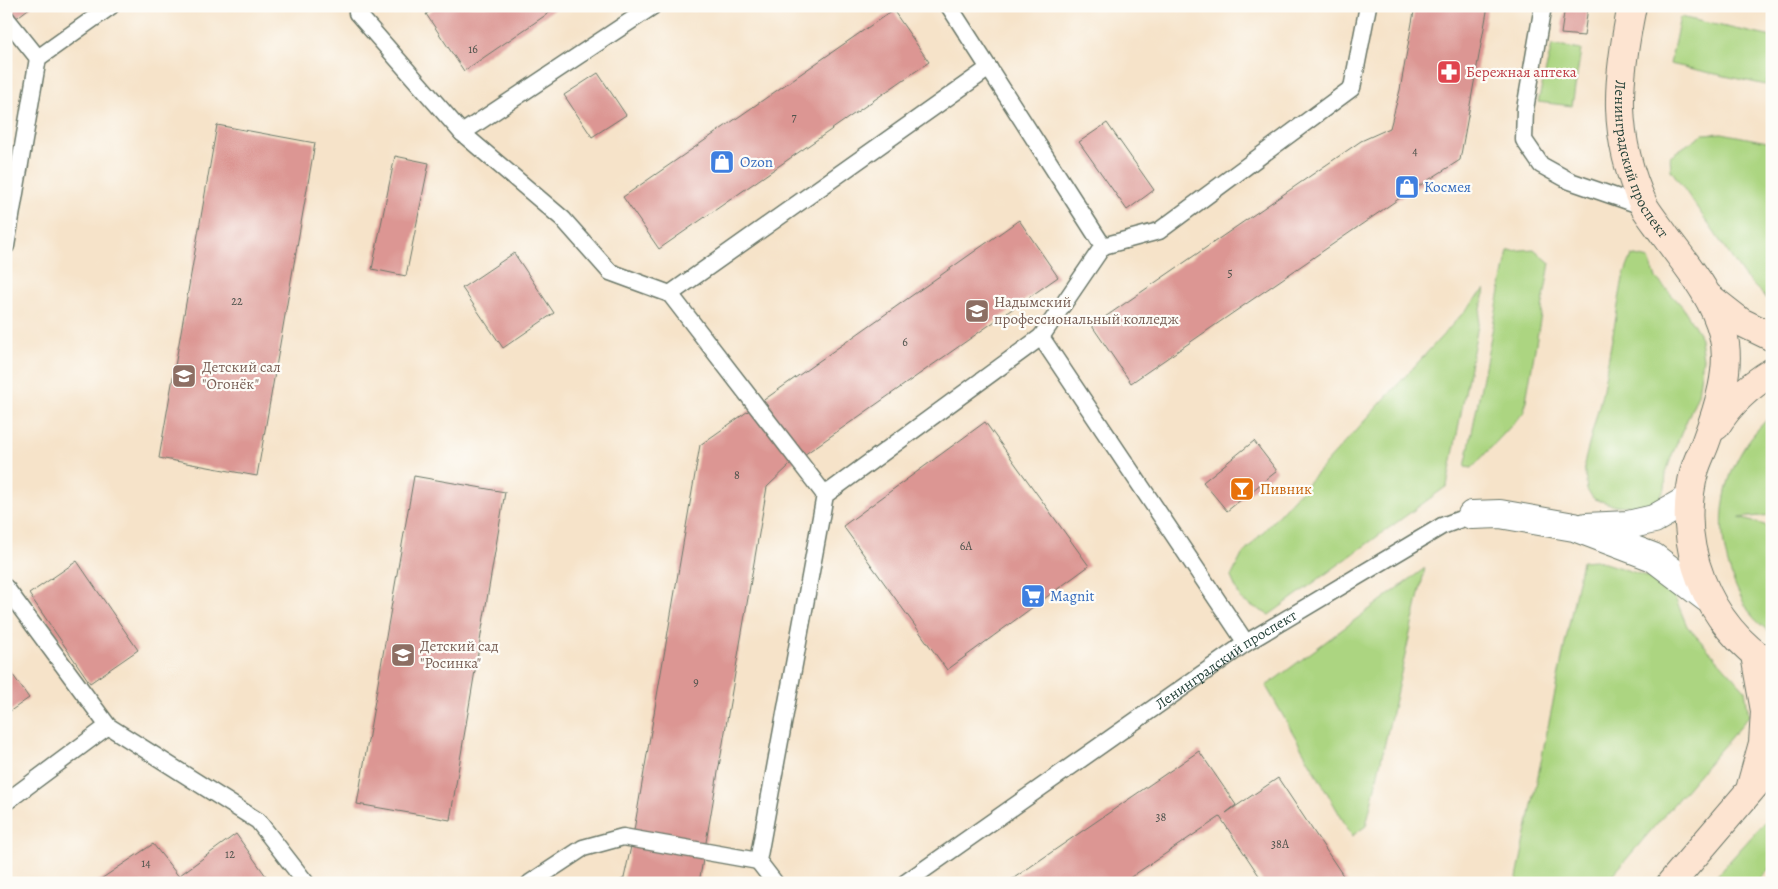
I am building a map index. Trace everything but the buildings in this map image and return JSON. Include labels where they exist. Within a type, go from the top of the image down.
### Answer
[{"type":"main road","name":"Ленинградский проспект","points":[[1632,6],[1618,92],[1620,128],[1628,162],[1645,207],[1709,297]]},
{"type":"main road","points":[[1709,297],[1741,322],[1772,337]]},
{"type":"main road","points":[[1709,297],[1723,334],[1726,358],[1721,390],[1707,440],[1695,468],[1689,499],[1691,550],[1707,598],[1728,629],[1763,660],[1765,711],[1762,743],[1749,793]]},
{"type":"main road","points":[[1707,440],[1724,413],[1751,385],[1772,372]]},
{"type":"main road","points":[[1671,883],[1772,765]]},
{"type":"street","points":[[1574,527],[1628,525],[1654,519],[1689,499]]},
{"type":"street","name":"Ленинградский проспект","points":[[1472,515],[1500,514],[1540,519],[1574,527]]},
{"type":"street","points":[[1574,527],[1653,557],[1707,598]]},
{"type":"lane","points":[[6,246],[38,58],[111,6]]},
{"type":"lane","points":[[462,133],[653,6]]},
{"type":"lane","points":[[950,6],[1103,246]]},
{"type":"lane","points":[[758,861],[824,495],[1041,337],[1103,246],[1159,231],[1352,88],[1368,6]]},
{"type":"lane","points":[[1543,6],[1525,109],[1524,140],[1541,165],[1570,182],[1645,207]]},
{"type":"lane","points":[[358,9],[462,133],[563,219],[610,272],[670,294],[824,495]]},
{"type":"lane","points":[[6,18],[38,58]]},
{"type":"lane","points":[[670,294],[989,68]]},
{"type":"lane","points":[[1041,337],[1246,643]]},
{"type":"lane","name":"Ленинградский проспект","points":[[905,883],[1246,643],[1442,526],[1472,515]]},
{"type":"lane","points":[[6,588],[108,726],[258,821],[306,883]]},
{"type":"lane","points":[[6,802],[108,726]]},
{"type":"lane","points":[[530,883],[583,848],[623,837],[758,861],[775,883]]},
{"type":"green space","points":[[1680,17],[1772,37],[1772,61],[1766,85],[1670,64]]},
{"type":"green space","points":[[1552,45],[1581,50],[1572,106],[1538,102]]},
{"type":"green space","points":[[1722,133],[1772,143],[1772,304],[1745,277],[1671,170],[1670,156],[1703,134]]},
{"type":"green space","points":[[1534,249],[1550,263],[1524,412],[1472,468],[1465,467],[1508,251]]},
{"type":"green space","points":[[1632,255],[1649,259],[1656,278],[1682,306],[1699,333],[1703,358],[1698,394],[1672,455],[1666,472],[1665,488],[1657,504],[1617,506],[1594,499],[1587,490],[1584,464],[1602,394],[1623,278]]},
{"type":"green space","points":[[1485,289],[1447,486],[1269,615],[1241,600],[1231,577],[1242,555]]},
{"type":"green space","points":[[1772,415],[1772,515],[1739,518],[1772,527],[1772,634],[1752,616],[1736,588],[1727,562],[1723,535],[1723,509],[1728,483],[1738,459],[1752,436]]},
{"type":"green space","points":[[1595,560],[1662,581],[1673,593],[1687,626],[1745,690],[1749,716],[1606,883],[1516,883],[1582,561]]},
{"type":"green space","points":[[1425,568],[1366,826],[1352,836],[1266,686]]},
{"type":"green space","points":[[1772,814],[1772,866],[1757,883],[1710,883]]},
{"type":"place","name":"Бережная аптека","points":[[1449,72]]},
{"type":"place","name":"Ozon","points":[[722,162]]},
{"type":"place","name":"Космея","points":[[1407,187]]},
{"type":"place","name":"Надымский профессиональный колледж","points":[[977,311]]},
{"type":"place","name":"Детский сал \"Огонёк\"","points":[[184,376]]},
{"type":"place","name":"Пивник","points":[[1242,489]]},
{"type":"place","name":"Magnit","points":[[1033,596]]},
{"type":"place","name":"Детский сад \"Росинка\"","points":[[403,655]]}]
